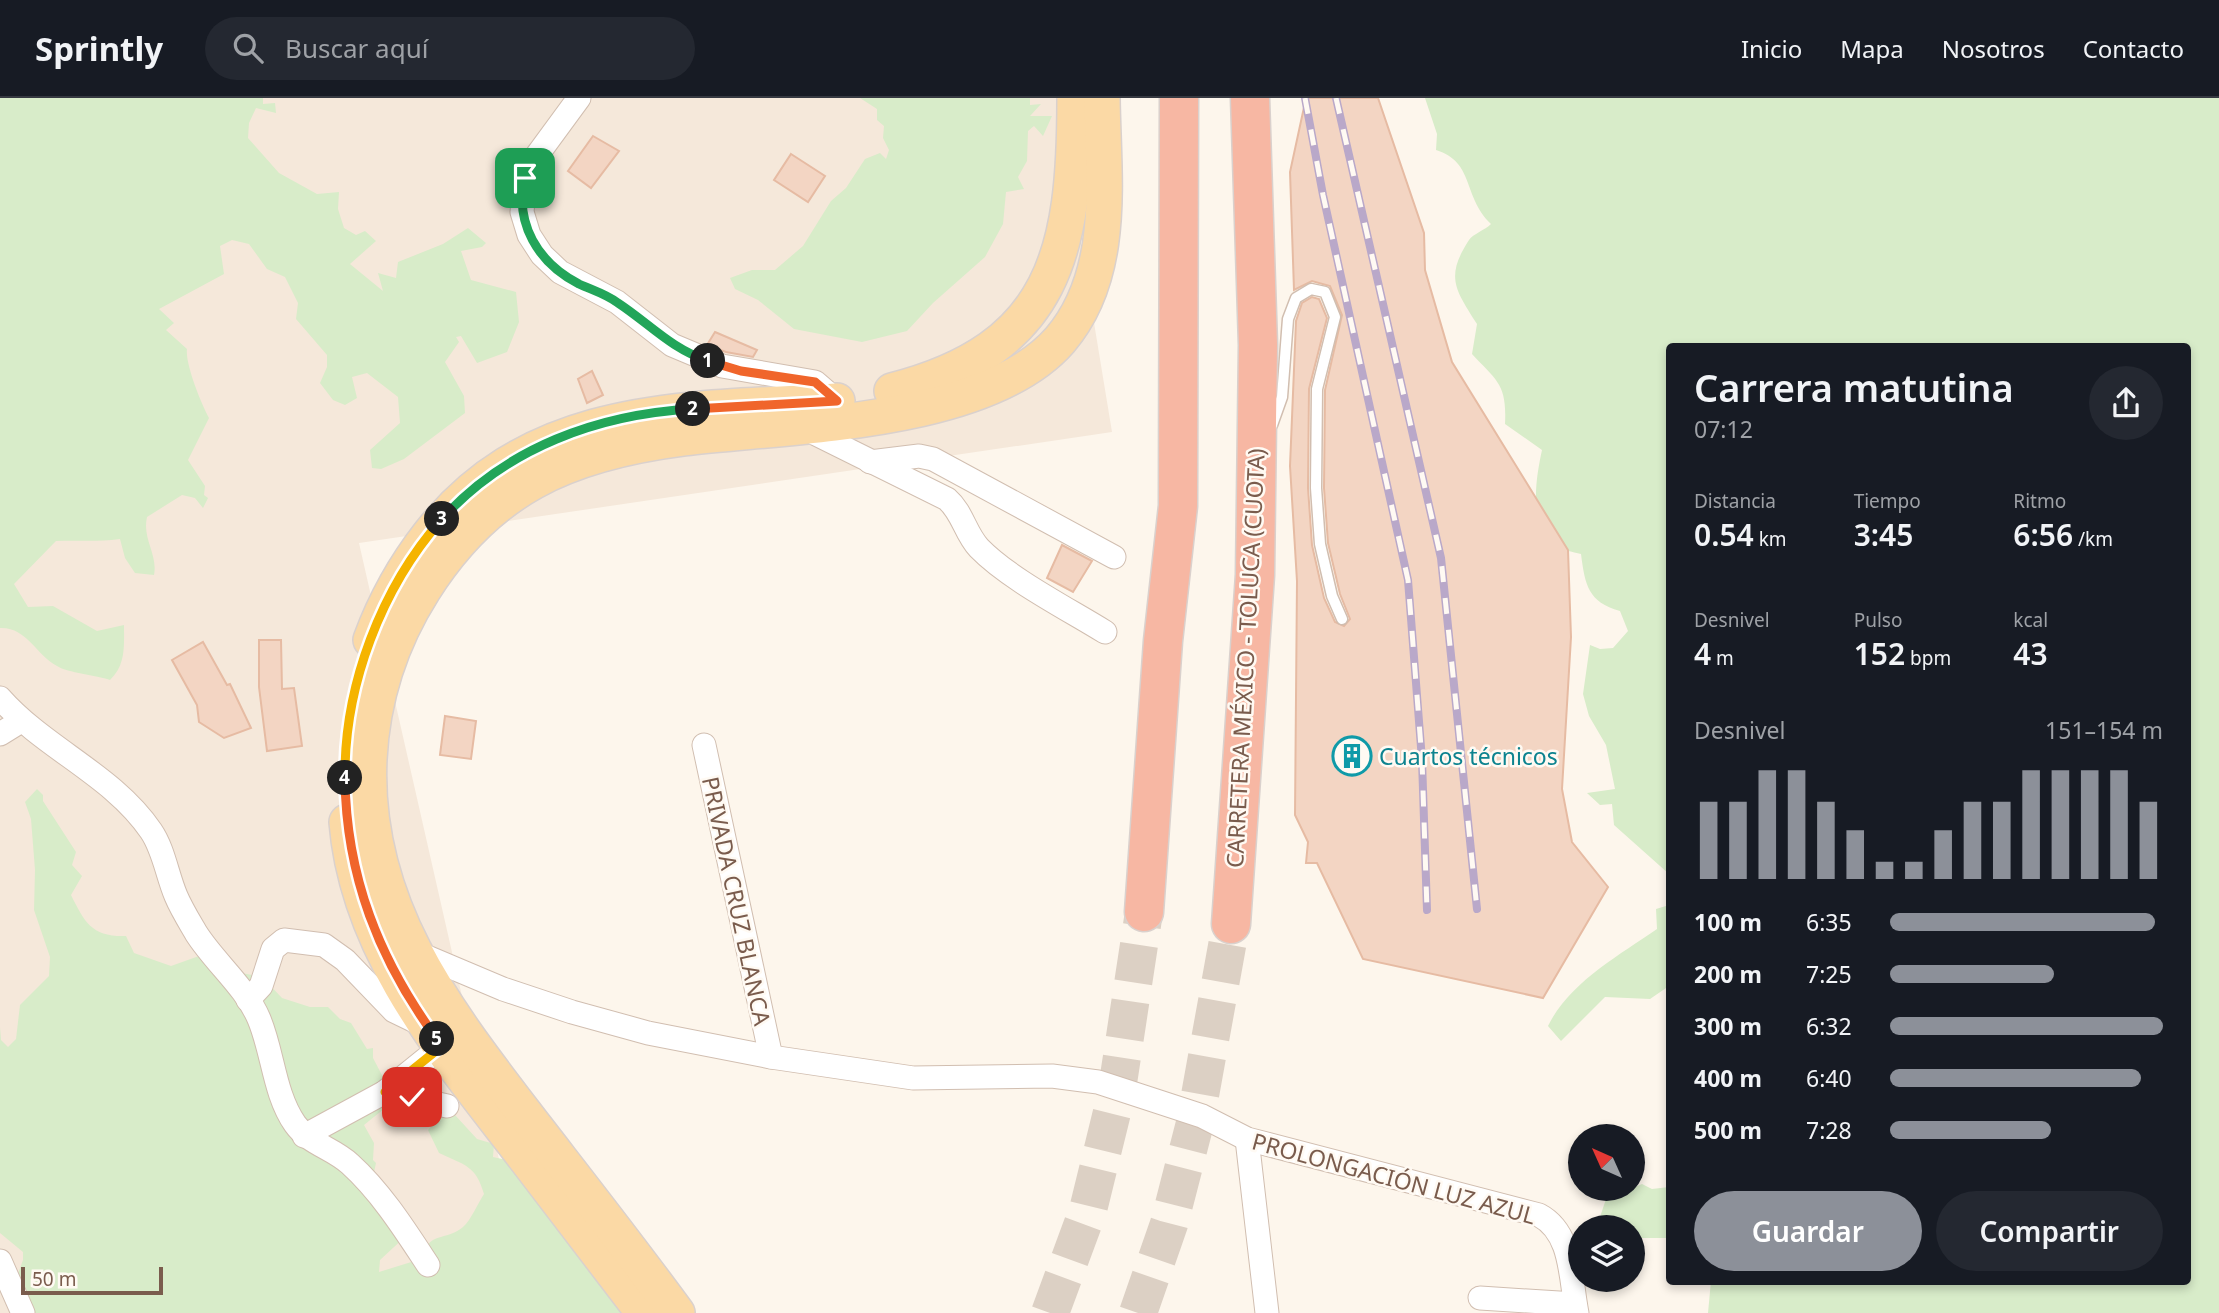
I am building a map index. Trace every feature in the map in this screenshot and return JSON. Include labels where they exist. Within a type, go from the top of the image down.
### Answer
[{"type":"highway","points":[[1144,912],[1163,642],[1178,506],[1180,98]]},
{"type":"highway","name":"CARRETERA MÉXICO - TOLUCA (CUOTA)","points":[[1230,924],[1255,575],[1258,345],[1250,98]]},
{"type":"main road","points":[[644,1313],[435,1036],[388,963],[365,909],[348,838],[345,800],[349,725],[361,670],[390,596],[418,550],[476,485],[521,454],[572,432],[637,416],[688,409],[837,401],[926,382],[975,360],[1014,330],[1038,301],[1052,272],[1070,214],[1075,176],[1075,98]]},
{"type":"main road","points":[[677,1313],[488,1066],[413,951],[393,907],[374,849],[370,815],[370,738],[377,695],[400,628],[449,553],[492,508],[517,489],[560,468],[636,446],[685,438],[802,427],[904,412],[972,392],[1035,362],[1063,337],[1089,290],[1101,247],[1104,224],[1102,98]]},
{"type":"street","points":[[579,98],[535,158],[525,178],[522,212],[529,235],[542,255],[560,272],[617,302],[672,345],[722,366],[815,382],[837,401]]},
{"type":"street","points":[[802,427],[867,462],[947,499],[961,514],[970,537],[987,556],[1105,632]]},
{"type":"street","points":[[867,462],[919,456],[933,459],[1114,557]]},
{"type":"street","points":[[0,698],[21,721],[136,810],[153,834],[176,896],[198,936],[248,1000],[259,1020],[284,1105],[304,1136],[334,1152],[357,1170],[402,1224],[428,1265]]},
{"type":"street","points":[[0,734],[21,721]]},
{"type":"street","name":"PRIVADA CRUZ BLANCA","points":[[704,746],[771,1057]]},
{"type":"street","points":[[248,1000],[261,986],[273,949],[284,940],[324,945],[345,960],[394,1012],[435,1036],[385,1092],[304,1136]]},
{"type":"street","name":"PROLONGACIÓN LUZ AZUL","points":[[413,951],[503,989],[572,1012],[648,1033],[771,1057],[913,1078],[1052,1076],[1089,1080],[1165,1102],[1247,1139],[1539,1215],[1551,1222],[1563,1238],[1576,1309]]},
{"type":"street","points":[[385,1092],[447,1105]]},
{"type":"street","points":[[1247,1139],[1266,1313]]},
{"type":"street","points":[[0,1261],[23,1313]]},
{"type":"street","points":[[1480,1298],[1576,1309]]},
{"type":"lane","points":[[1257,471],[1282,397],[1288,319],[1296,298],[1311,289],[1325,292],[1335,317],[1317,389],[1316,488],[1320,544],[1332,596],[1342,619]]},
{"type":"shaded area","points":[[0,98],[1057,98],[1112,432],[359,543],[534,1313],[0,1313]]},
{"type":"green space","points":[[0,98],[263,98],[263,104],[275,103],[276,113],[256,108],[249,123],[248,138],[279,173],[317,194],[339,192],[338,209],[344,228],[356,235],[365,231],[376,241],[350,264],[383,291],[378,273],[396,278],[398,262],[443,244],[468,228],[486,243],[482,247],[461,251],[471,280],[516,292],[519,322],[507,352],[477,363],[461,336],[456,337],[459,342],[445,362],[464,396],[465,413],[404,459],[381,469],[372,468],[370,450],[400,423],[398,397],[367,373],[352,377],[357,398],[345,405],[333,400],[320,383],[327,367],[327,355],[296,319],[298,303],[285,277],[267,269],[249,244],[232,240],[220,246],[224,274],[159,309],[174,323],[166,330],[187,349],[191,373],[209,418],[188,460],[205,486],[204,495],[208,498],[203,508],[195,498],[182,495],[147,517],[154,575],[135,573],[125,558],[120,539],[56,541],[14,584],[28,607],[53,606],[97,631],[124,625],[121,662],[110,680],[62,668],[17,632],[0,628]]},
{"type":"green space","points":[[860,98],[1030,98],[1030,105],[1041,104],[1030,116],[1052,116],[1043,136],[1034,126],[1028,131],[1027,161],[1018,177],[1024,189],[1006,192],[1003,224],[985,257],[933,303],[907,331],[862,342],[794,329],[758,300],[735,289],[730,278],[752,270],[775,270],[803,246],[831,201],[846,188],[865,159],[880,153],[886,159],[889,150],[883,138],[884,126],[877,120],[877,109]]},
{"type":"green space","points":[[1425,98],[2219,98],[2219,1313],[1708,1313],[1711,1285],[2191,1285],[2191,343],[1666,343],[1666,871],[1614,825],[1612,804],[1600,805],[1587,793],[1615,789],[1606,745],[1589,716],[1583,694],[1590,645],[1600,649],[1613,648],[1628,631],[1620,611],[1601,603],[1590,591],[1581,554],[1557,547],[1546,536],[1540,525],[1536,500],[1542,450],[1505,424],[1504,400],[1499,384],[1472,354],[1477,324],[1458,292],[1455,274],[1469,240],[1491,224],[1476,202],[1463,171],[1448,155],[1436,150],[1437,134]]},
{"type":"green space","points":[[37,789],[76,852],[72,865],[82,876],[71,895],[86,921],[97,931],[126,936],[134,953],[171,966],[213,951],[231,971],[262,977],[282,998],[310,1007],[328,1007],[340,1019],[351,1023],[367,1049],[373,1048],[373,1058],[395,1100],[364,1125],[374,1143],[373,1160],[376,1163],[371,1186],[407,1235],[380,1260],[379,1272],[421,1259],[424,1250],[433,1240],[463,1227],[484,1194],[473,1171],[439,1153],[428,1130],[444,1112],[455,1115],[477,1139],[494,1144],[493,1157],[502,1159],[512,1153],[653,1313],[32,1313],[15,1282],[23,1252],[0,1233],[0,1027],[1,1040],[8,1047],[16,1039],[20,1005],[49,976],[50,957],[34,910],[35,870],[31,819],[25,802]]},
{"type":"green space","points":[[1666,906],[1666,988],[1650,999],[1605,997],[1561,1041],[1548,1026],[1557,1011],[1581,984],[1657,929],[1656,909]]},
{"type":"green space","points":[[1645,1186],[1652,1189],[1666,1187],[1666,1238],[1645,1238],[1645,1215],[1601,1215],[1605,1201],[1645,1201]]},
{"type":"building","points":[[1306,98],[1378,98],[1424,233],[1425,270],[1452,362],[1568,550],[1571,637],[1562,789],[1572,842],[1608,887],[1543,998],[1363,959],[1317,863],[1306,863],[1308,842],[1295,815],[1297,581],[1290,466],[1296,321],[1302,303],[1312,297],[1319,299],[1327,318],[1309,389],[1308,488],[1312,545],[1324,598],[1335,622],[1344,626],[1350,619],[1340,594],[1328,543],[1324,488],[1325,390],[1342,315],[1330,286],[1312,281],[1294,290],[1290,172]]},
{"type":"building","points":[[593,136],[619,151],[591,188],[568,171]]},
{"type":"building","points":[[791,154],[825,176],[808,202],[774,180]]},
{"type":"building","points":[[715,332],[757,350],[753,357],[707,345]]},
{"type":"building","points":[[592,371],[603,395],[587,403],[578,379]]},
{"type":"building","points":[[1062,545],[1092,561],[1073,592],[1047,578]]},
{"type":"building","points":[[259,640],[281,640],[282,689],[294,688],[302,746],[267,751],[259,687]]},
{"type":"building","points":[[203,642],[227,685],[230,684],[251,728],[224,738],[199,722],[197,705],[172,660]]},
{"type":"building","points":[[445,716],[476,721],[471,759],[440,755]]},
{"type":"tunnel","points":[[1050,1313],[1088,1210],[1116,1096],[1144,912]]},
{"type":"tunnel","points":[[1138,1313],[1169,1224],[1195,1123],[1231,924]]},
{"type":"railway","points":[[1305,98],[1323,195],[1408,580],[1422,760],[1427,910]]},
{"type":"railway","points":[[1336,98],[1441,558],[1477,909]]},
{"type":"place","name":"Cuartos técnicos","points":[[1352,756]]},
{"type":"route","points":[[412,1097],[385,1092],[442,1046],[399,983],[365,909],[348,838],[345,800],[345,760],[356,686],[373,635],[398,581],[418,550],[458,501],[498,469],[544,443],[572,432],[637,416],[688,409],[837,401],[815,382],[741,371],[703,360],[660,337],[617,302],[560,272],[542,255],[529,235],[522,212],[521,194],[525,178]]}]
